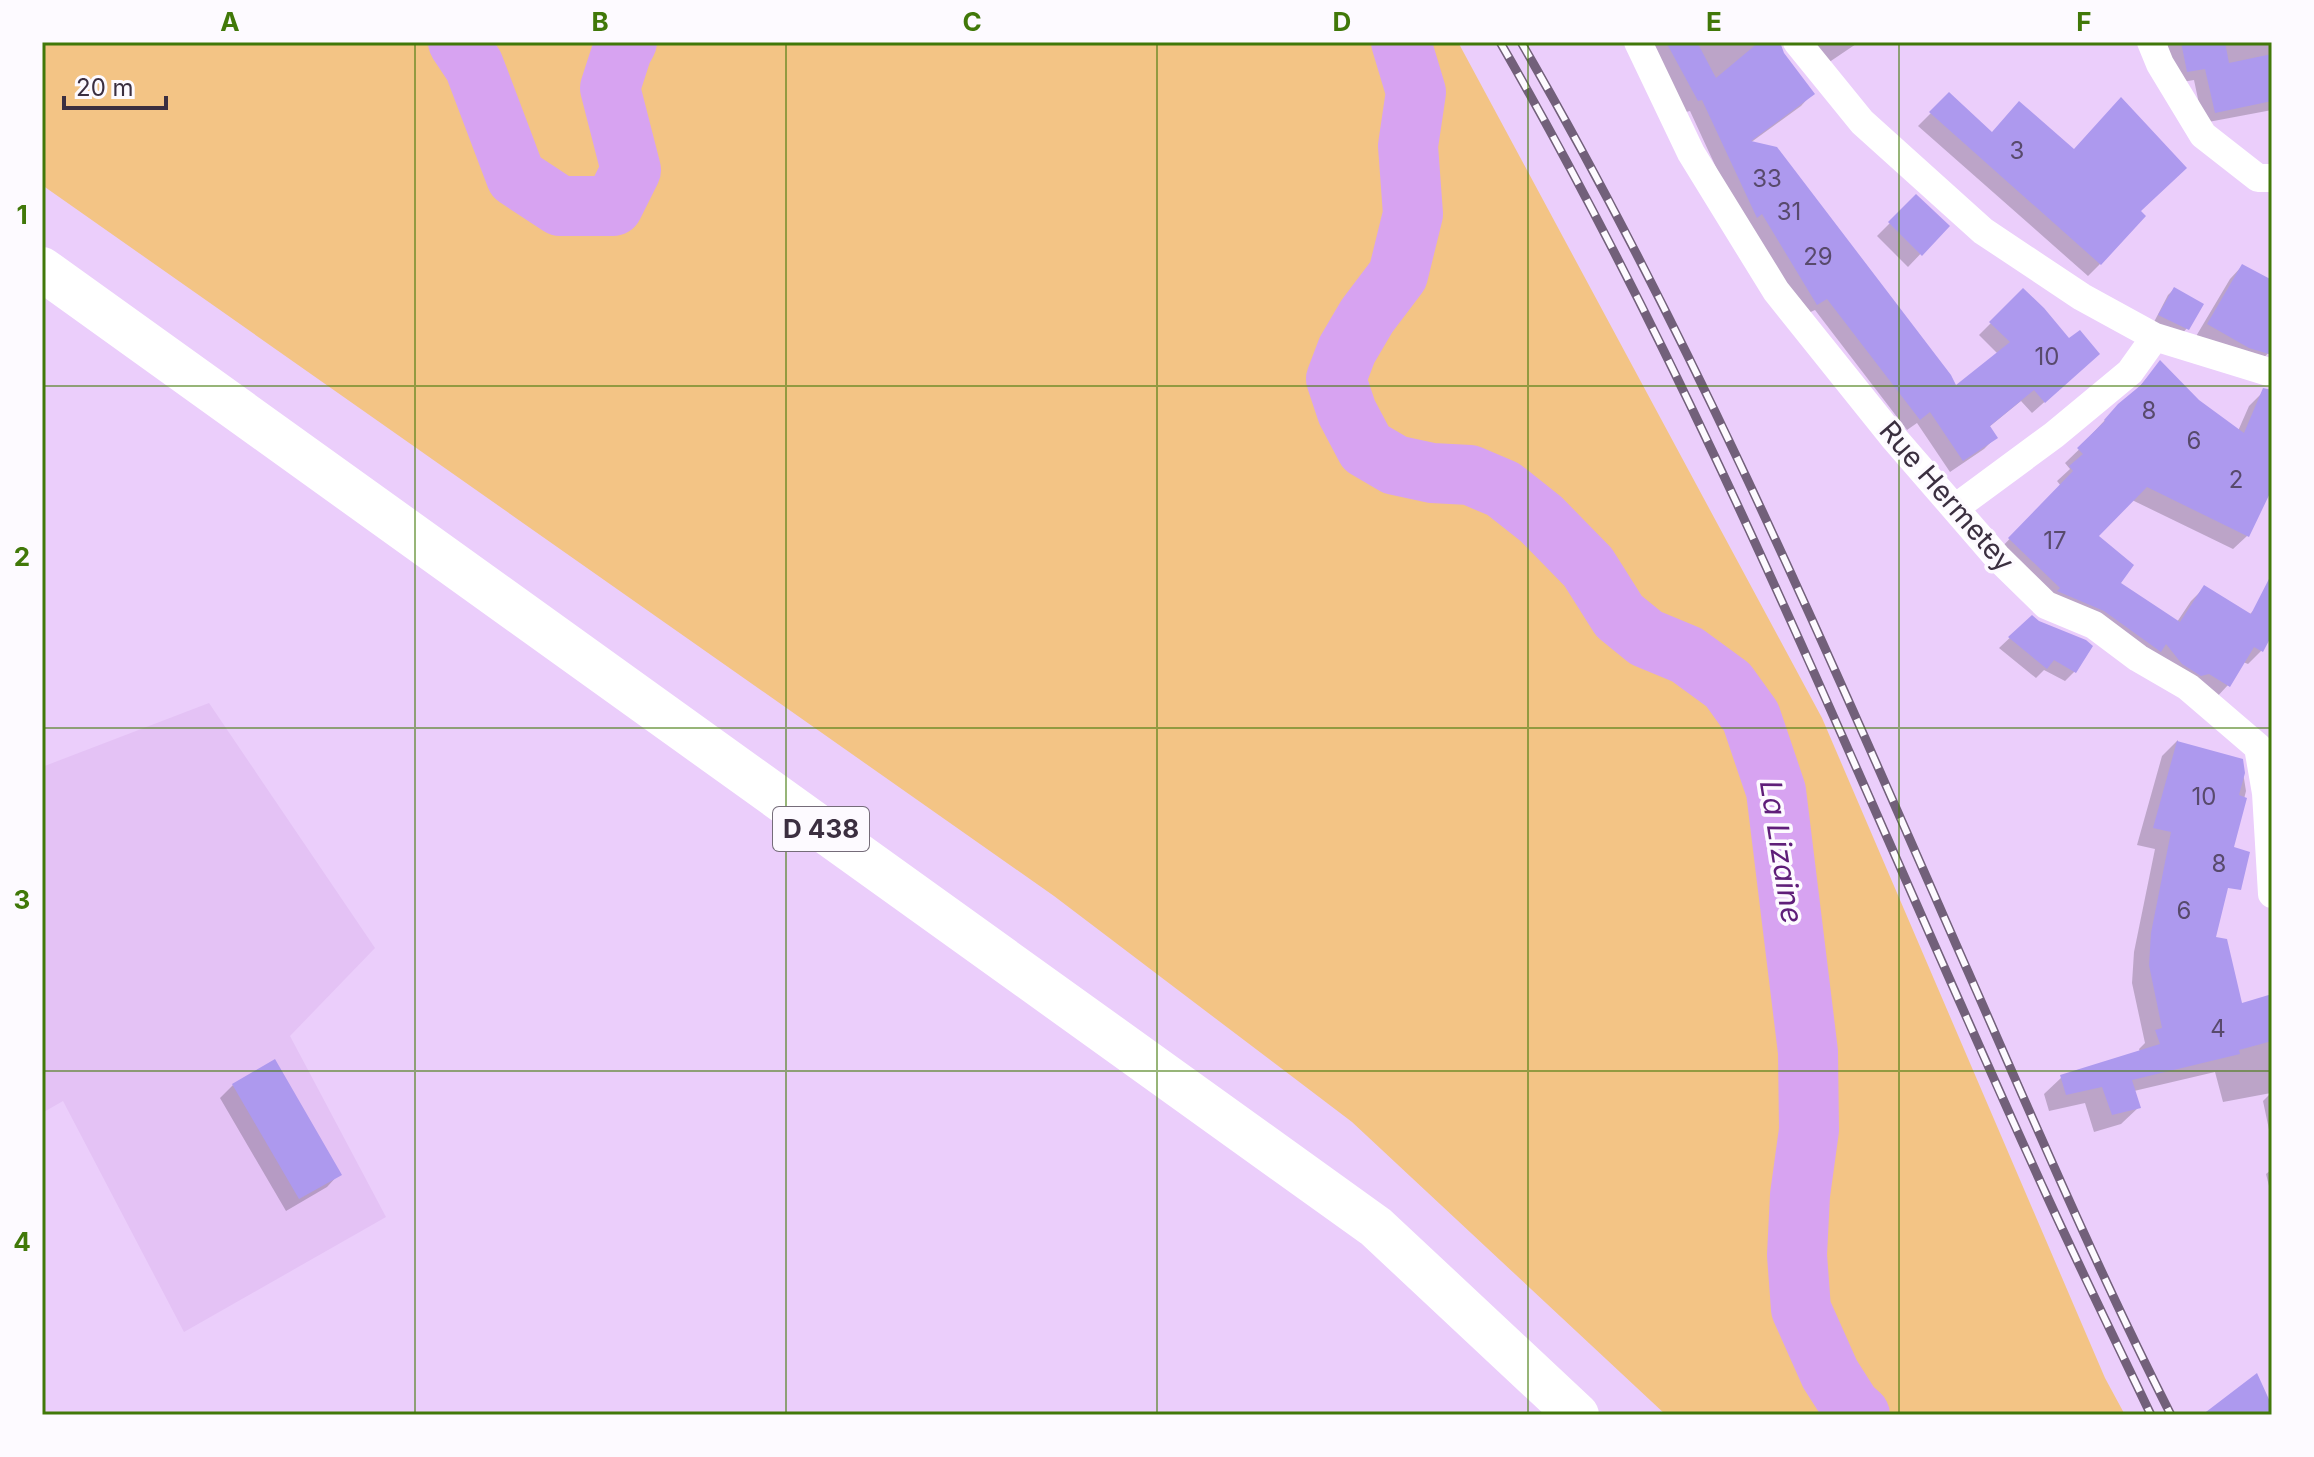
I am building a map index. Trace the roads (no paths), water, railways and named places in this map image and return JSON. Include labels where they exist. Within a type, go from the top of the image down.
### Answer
[{"type":"main road","name":"D 438","points":[[42,269],[1376,1227],[1577,1415]]},
{"type":"street","name":"Rue Hermetey","points":[[1638,42],[1691,153],[1776,291],[1893,437],[1997,557],[2046,605],[2094,625],[2138,658],[2265,738],[2272,894]]},
{"type":"street","points":[[1797,42],[1862,122],[1983,231],[2082,297],[2155,337],[2272,373]]},
{"type":"street","points":[[2151,42],[2160,64],[2203,135],[2258,178],[2272,178]]},
{"type":"street","points":[[1955,508],[2054,435],[2130,372],[2155,337]]},
{"type":"waterway","name":"La Lizaine","points":[[458,42],[474,66],[516,177],[560,206],[613,206],[631,170],[610,88],[627,42]]},
{"type":"waterway","name":"La Lizaine","points":[[1401,42],[1416,92],[1408,146],[1413,214],[1398,275],[1367,316],[1347,350],[1336,379],[1347,412],[1366,448],[1395,465],[1432,473],[1470,475],[1503,489],[1541,519],[1588,567],[1619,616],[1646,638],[1687,655],[1728,685],[1751,717],[1776,791],[1808,1052],[1809,1130],[1800,1195],[1797,1255],[1801,1309],[1830,1374],[1851,1407],[1860,1415]]},
{"type":"railway","points":[[1500,42],[1650,323],[1720,467],[1980,1049],[2151,1415]]},
{"type":"railway","points":[[1521,42],[1647,273],[1762,510],[2071,1205],[2171,1415]]}]
